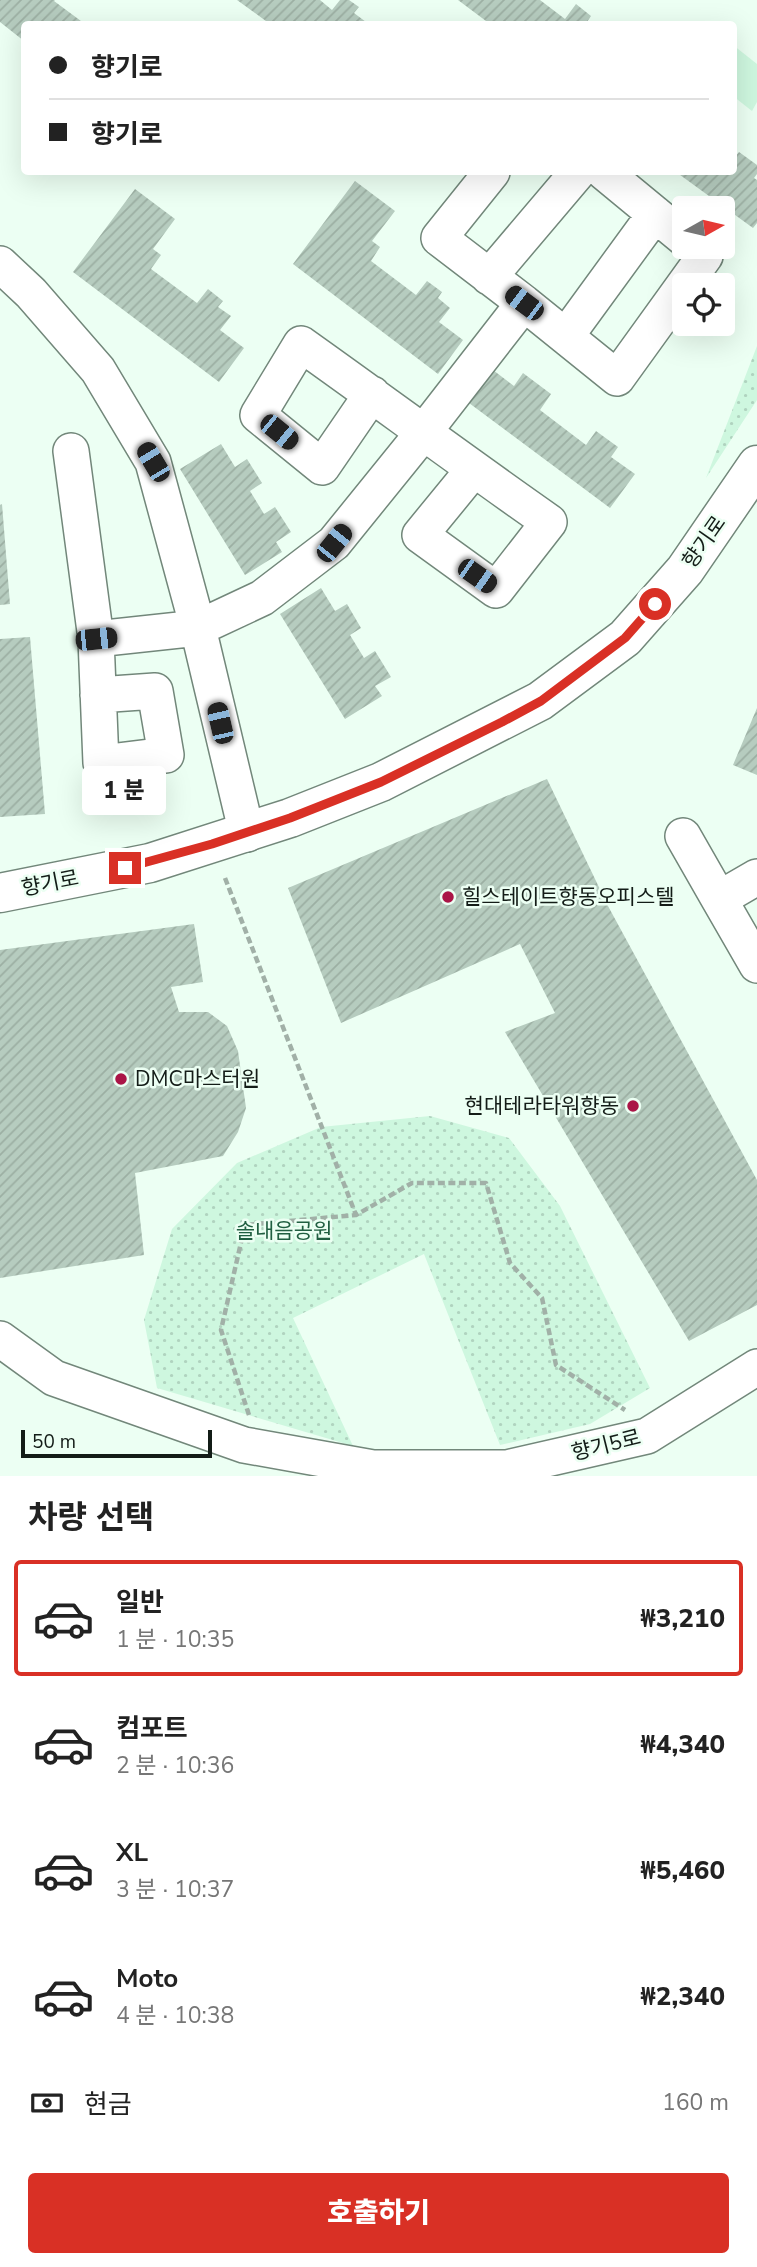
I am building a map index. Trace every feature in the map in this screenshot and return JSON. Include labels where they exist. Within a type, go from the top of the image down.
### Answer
[{"type":"main road","name":"향기로","points":[[0,893],[150,863],[247,834],[381,782],[541,701],[625,638],[685,570],[757,466]]},
{"type":"street","points":[[490,175],[439,238],[617,378],[703,259]]},
{"type":"street","points":[[489,276],[575,175]]},
{"type":"street","points":[[608,175],[672,228]]},
{"type":"street","points":[[566,337],[655,214]]},
{"type":"street","points":[[0,264],[31,293],[98,370],[153,462],[198,628],[247,834]]},
{"type":"street","points":[[96,639],[198,628],[262,597],[334,543],[524,303]]},
{"type":"street","points":[[372,394],[474,469]]},
{"type":"street","points":[[71,451],[96,639],[98,695]]},
{"type":"street","points":[[682,836],[757,965]]},
{"type":"street","points":[[719,899],[757,877]]},
{"type":"street","name":"향기5로","points":[[0,1339],[54,1378],[244,1445],[373,1468],[507,1468],[647,1436],[757,1367]]},
{"type":"path","points":[[225,878],[356,1215]]},
{"type":"path","points":[[244,1445],[249,1415],[222,1329],[245,1224],[356,1215],[412,1183],[486,1183],[510,1264],[542,1298],[556,1365],[618,1407],[660,1427]]},
{"type":"green space","points":[[737,48],[757,64],[757,102],[752,111],[737,99]]},
{"type":"green space","points":[[757,346],[757,400],[706,478]]},
{"type":"green space","name":"솔내음공원","points":[[430,1116],[509,1138],[560,1206],[650,1388],[590,1424],[500,1445],[424,1254],[293,1318],[353,1446],[157,1388],[144,1320],[172,1229],[237,1163],[321,1127]]},
{"type":"building","points":[[0,0],[55,0],[81,21],[21,21],[21,39],[0,22]]},
{"type":"building","points":[[237,0],[320,0],[332,10],[340,0],[349,0],[359,7],[354,13],[365,21],[266,21]]},
{"type":"building","points":[[458,0],[540,0],[565,19],[576,4],[591,16],[588,21],[486,21]]},
{"type":"building","points":[[739,152],[757,165],[754,178],[757,180],[757,223],[753,228],[735,215],[735,196],[709,196],[680,175],[737,175]]},
{"type":"building","points":[[355,181],[395,211],[372,241],[380,247],[371,261],[416,295],[427,281],[442,292],[438,298],[450,308],[439,322],[463,340],[438,374],[293,264]]},
{"type":"building","points":[[135,189],[175,219],[153,249],[161,255],[151,269],[197,303],[208,289],[223,301],[218,307],[231,316],[220,330],[244,348],[219,382],[73,272]]},
{"type":"building","points":[[493,370],[514,386],[523,373],[551,394],[540,410],[586,445],[596,431],[618,447],[611,457],[635,474],[610,508],[469,403]]},
{"type":"building","points":[[221,444],[235,467],[247,459],[262,483],[250,491],[264,514],[275,507],[291,532],[276,542],[282,552],[245,575],[180,469]]},
{"type":"building","points":[[2,504],[10,604],[0,605],[0,505]]},
{"type":"building","points":[[321,588],[335,611],[347,604],[361,628],[350,635],[364,658],[375,651],[391,677],[375,686],[382,696],[345,719],[280,614]]},
{"type":"building","points":[[30,637],[45,814],[0,817],[0,639]]},
{"type":"building","points":[[757,708],[757,775],[733,765]]},
{"type":"building","points":[[547,779],[608,906],[757,1180],[757,1305],[689,1341],[505,1032],[555,1013],[520,944],[341,1023],[288,888]]},
{"type":"building","name":"DMC마스터원","points":[[194,924],[203,982],[171,987],[179,1012],[208,1012],[227,1026],[238,1051],[246,1108],[238,1132],[223,1156],[135,1173],[144,1255],[0,1278],[0,950]]},
{"type":"place","name":"힐스테이트향동오피스텔","points":[[448,897]]},
{"type":"place","name":"DMC마스터원","points":[[121,1079]]},
{"type":"place","name":"현대테라타워향동","points":[[633,1106]]},
{"type":"route","points":[[125,868],[247,834],[290,818],[381,782],[502,722],[541,701],[625,638],[655,604]]}]
